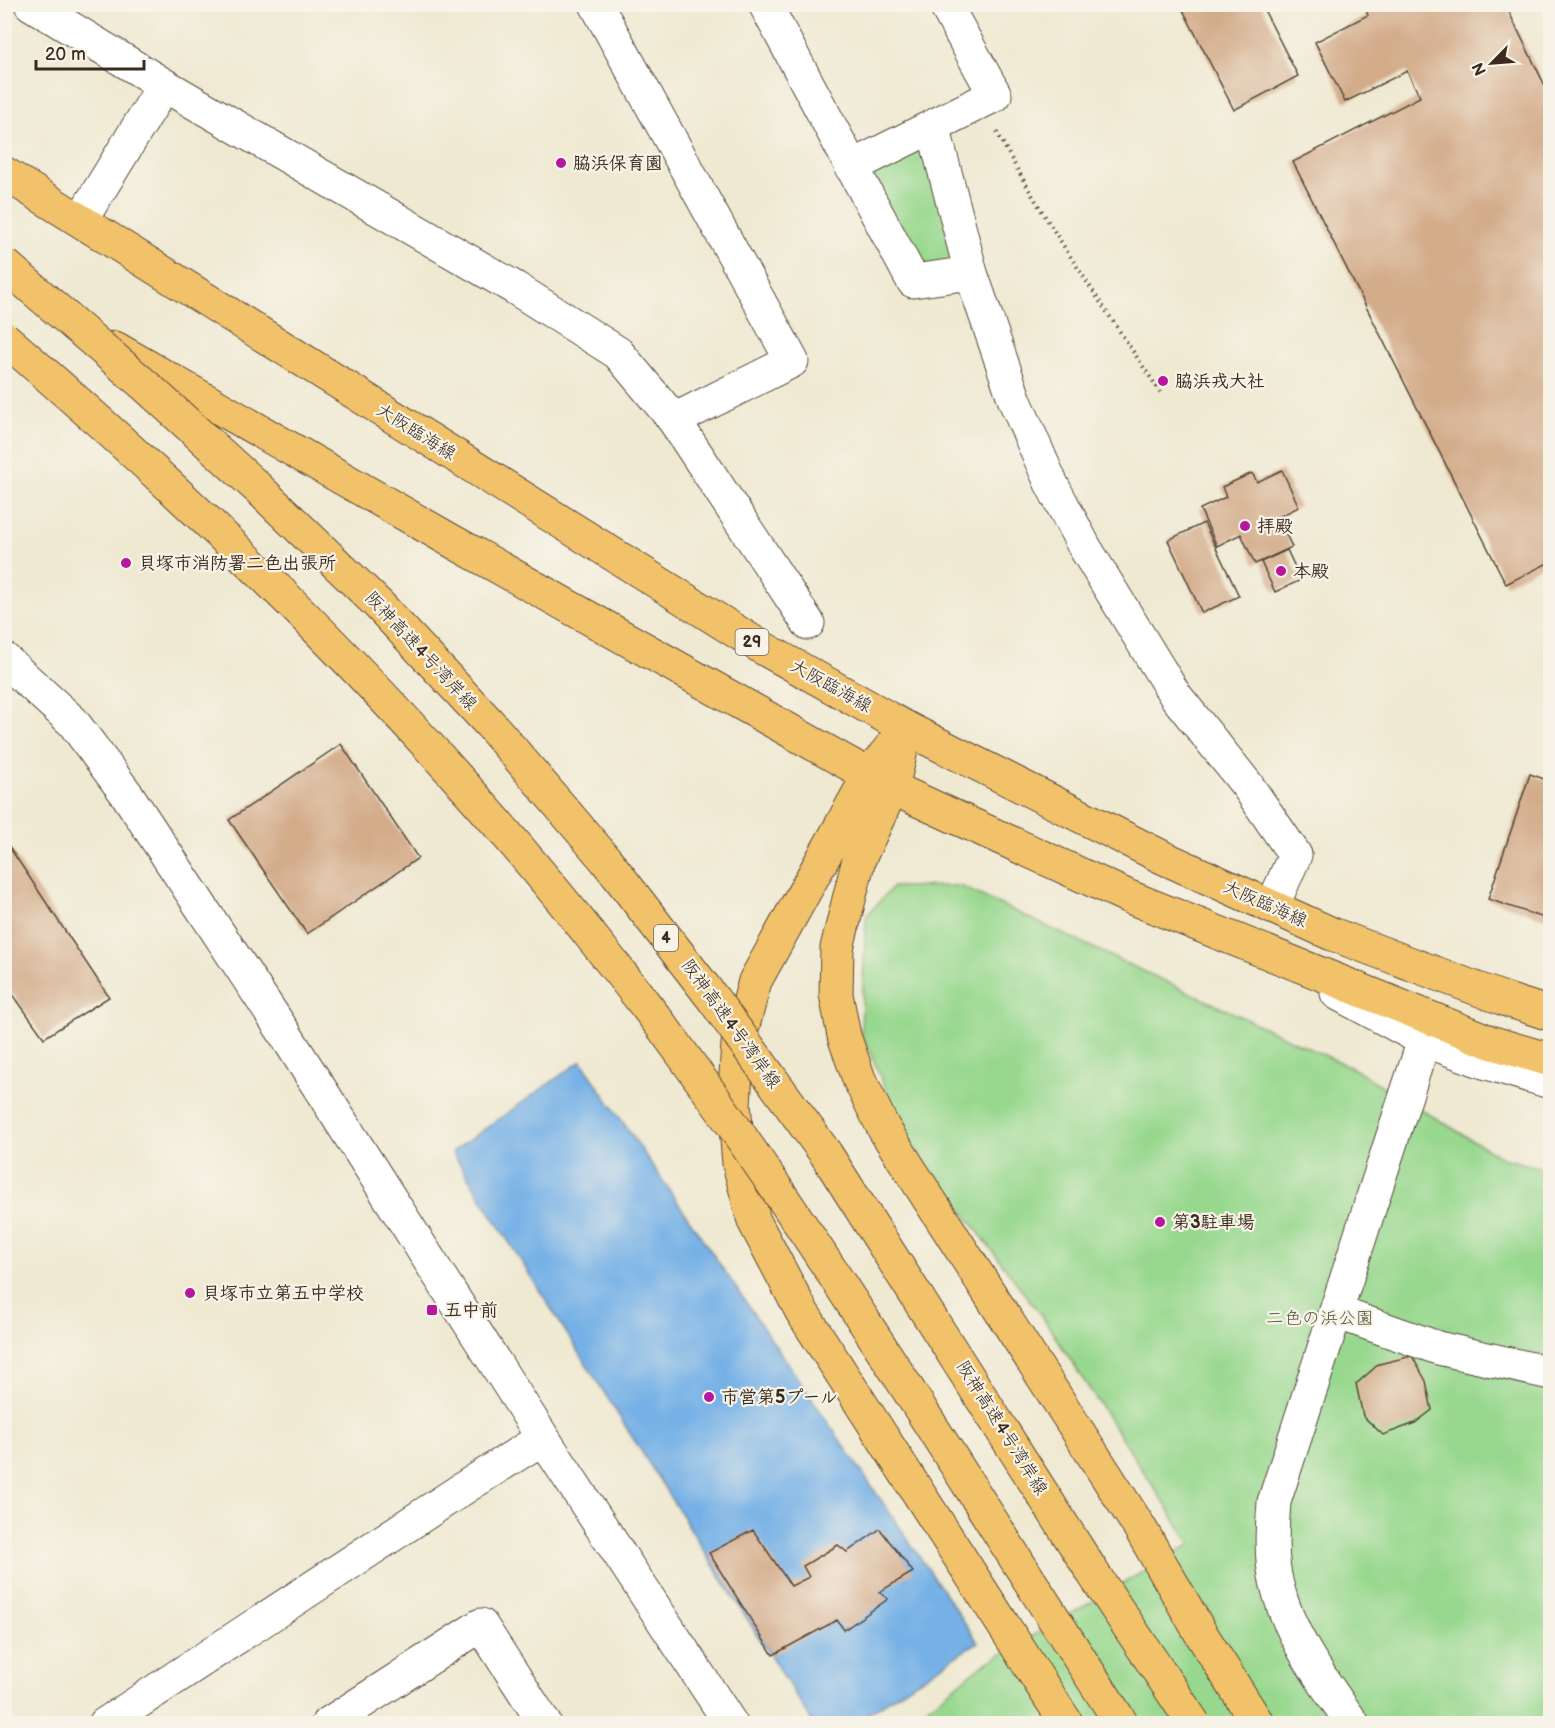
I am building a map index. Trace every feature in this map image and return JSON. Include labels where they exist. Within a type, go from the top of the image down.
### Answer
[{"type":"main road","name":"大阪臨海線","points":[[4,173],[761,647],[906,728],[1162,857],[1272,908],[1396,959],[1551,1014]]},
{"type":"main road","name":"阪神高速4号湾岸線","points":[[4,264],[190,426],[378,604],[490,724],[606,860],[714,999],[826,1154],[1094,1573],[1194,1724]]},
{"type":"main road","points":[[4,286],[880,781],[1127,896],[1490,1042],[1551,1060]]},
{"type":"main road","points":[[4,338],[107,426],[177,491],[329,640],[448,766],[557,893],[669,1037],[773,1182],[1122,1724]]},
{"type":"main road","points":[[906,728],[880,781],[755,981],[738,1044],[734,1103],[739,1164],[754,1221],[802,1312],[1067,1724]]},
{"type":"main road","points":[[880,781],[837,948],[836,993],[844,1036],[855,1068],[884,1129],[1140,1528],[1200,1632],[1258,1724]]},
{"type":"street","points":[[31,4],[164,85],[515,288],[618,353],[674,420],[808,623]]},
{"type":"street","points":[[596,4],[792,361],[674,420]]},
{"type":"street","points":[[765,4],[913,281],[971,273]]},
{"type":"street","points":[[851,167],[995,95],[945,4]]},
{"type":"street","points":[[81,220],[164,85]]},
{"type":"street","points":[[933,126],[971,273],[1015,401],[1051,483],[1084,546],[1175,694],[1247,785],[1295,855],[1272,908]]},
{"type":"street","points":[[4,659],[73,722],[128,796],[291,1044],[543,1438],[731,1724]]},
{"type":"street","points":[[1259,950],[1424,1040],[1484,1062],[1551,1082]]},
{"type":"street","points":[[1353,1724],[1294,1633],[1276,1585],[1271,1540],[1274,1502],[1424,1040]]},
{"type":"street","points":[[1336,1312],[1438,1348],[1551,1373]]},
{"type":"street","points":[[105,1724],[543,1438]]},
{"type":"street","points":[[329,1723],[480,1625],[545,1724]]},
{"type":"path","points":[[981,102],[1020,176],[1058,240],[1162,395]]},
{"type":"green space","points":[[928,134],[964,267],[916,273],[858,170]]},
{"type":"green space","name":"二色の浜公園","points":[[960,886],[1354,1069],[1502,1158],[1550,1170],[1550,1723],[907,1723],[983,1665],[1191,1544],[1043,1318],[904,1133],[861,1031],[866,916],[893,887]]},
{"type":"water","name":"市営第5プール","points":[[581,1061],[978,1642],[853,1723],[813,1723],[452,1152]]},
{"type":"building","points":[[1180,4],[1261,4],[1298,76],[1234,110]]},
{"type":"building","points":[[1363,4],[1505,4],[1550,96],[1550,562],[1506,584],[1293,162],[1420,97],[1407,71],[1345,102],[1315,42],[1368,15]]},
{"type":"building","name":"拝殿","points":[[1282,470],[1299,507],[1278,517],[1292,547],[1255,564],[1241,534],[1217,546],[1200,509],[1226,497],[1222,487],[1252,473],[1257,482]]},
{"type":"building","points":[[1204,523],[1239,596],[1202,613],[1168,540]]},
{"type":"building","name":"本殿","points":[[1287,550],[1301,580],[1275,592],[1261,562]]},
{"type":"building","points":[[341,744],[418,858],[307,934],[229,820]]},
{"type":"building","points":[[1530,774],[1550,781],[1550,920],[1488,899]]},
{"type":"building","points":[[4,839],[109,997],[44,1038],[4,982]]},
{"type":"building","points":[[1412,1356],[1426,1381],[1432,1410],[1415,1423],[1383,1435],[1363,1416],[1356,1384],[1379,1364]]},
{"type":"building","points":[[880,1529],[913,1572],[879,1592],[888,1599],[844,1630],[837,1620],[773,1655],[709,1553],[753,1530],[791,1586],[809,1577],[803,1566],[838,1545],[847,1552]]},
{"type":"place","name":"脇浜保育園","points":[[561,163]]},
{"type":"place","name":"脇浜戎大社","points":[[1163,381]]},
{"type":"place","name":"拝殿","points":[[1245,526]]},
{"type":"place","name":"貝塚市消防署二色出張所","points":[[126,563]]},
{"type":"place","name":"本殿","points":[[1281,571]]},
{"type":"place","name":"第3駐車場","points":[[1160,1222]]},
{"type":"place","name":"貝塚市立第五中学校","points":[[190,1293]]},
{"type":"place","name":"五中前","points":[[432,1310]]},
{"type":"place","name":"市営第5プール","points":[[709,1397]]}]
